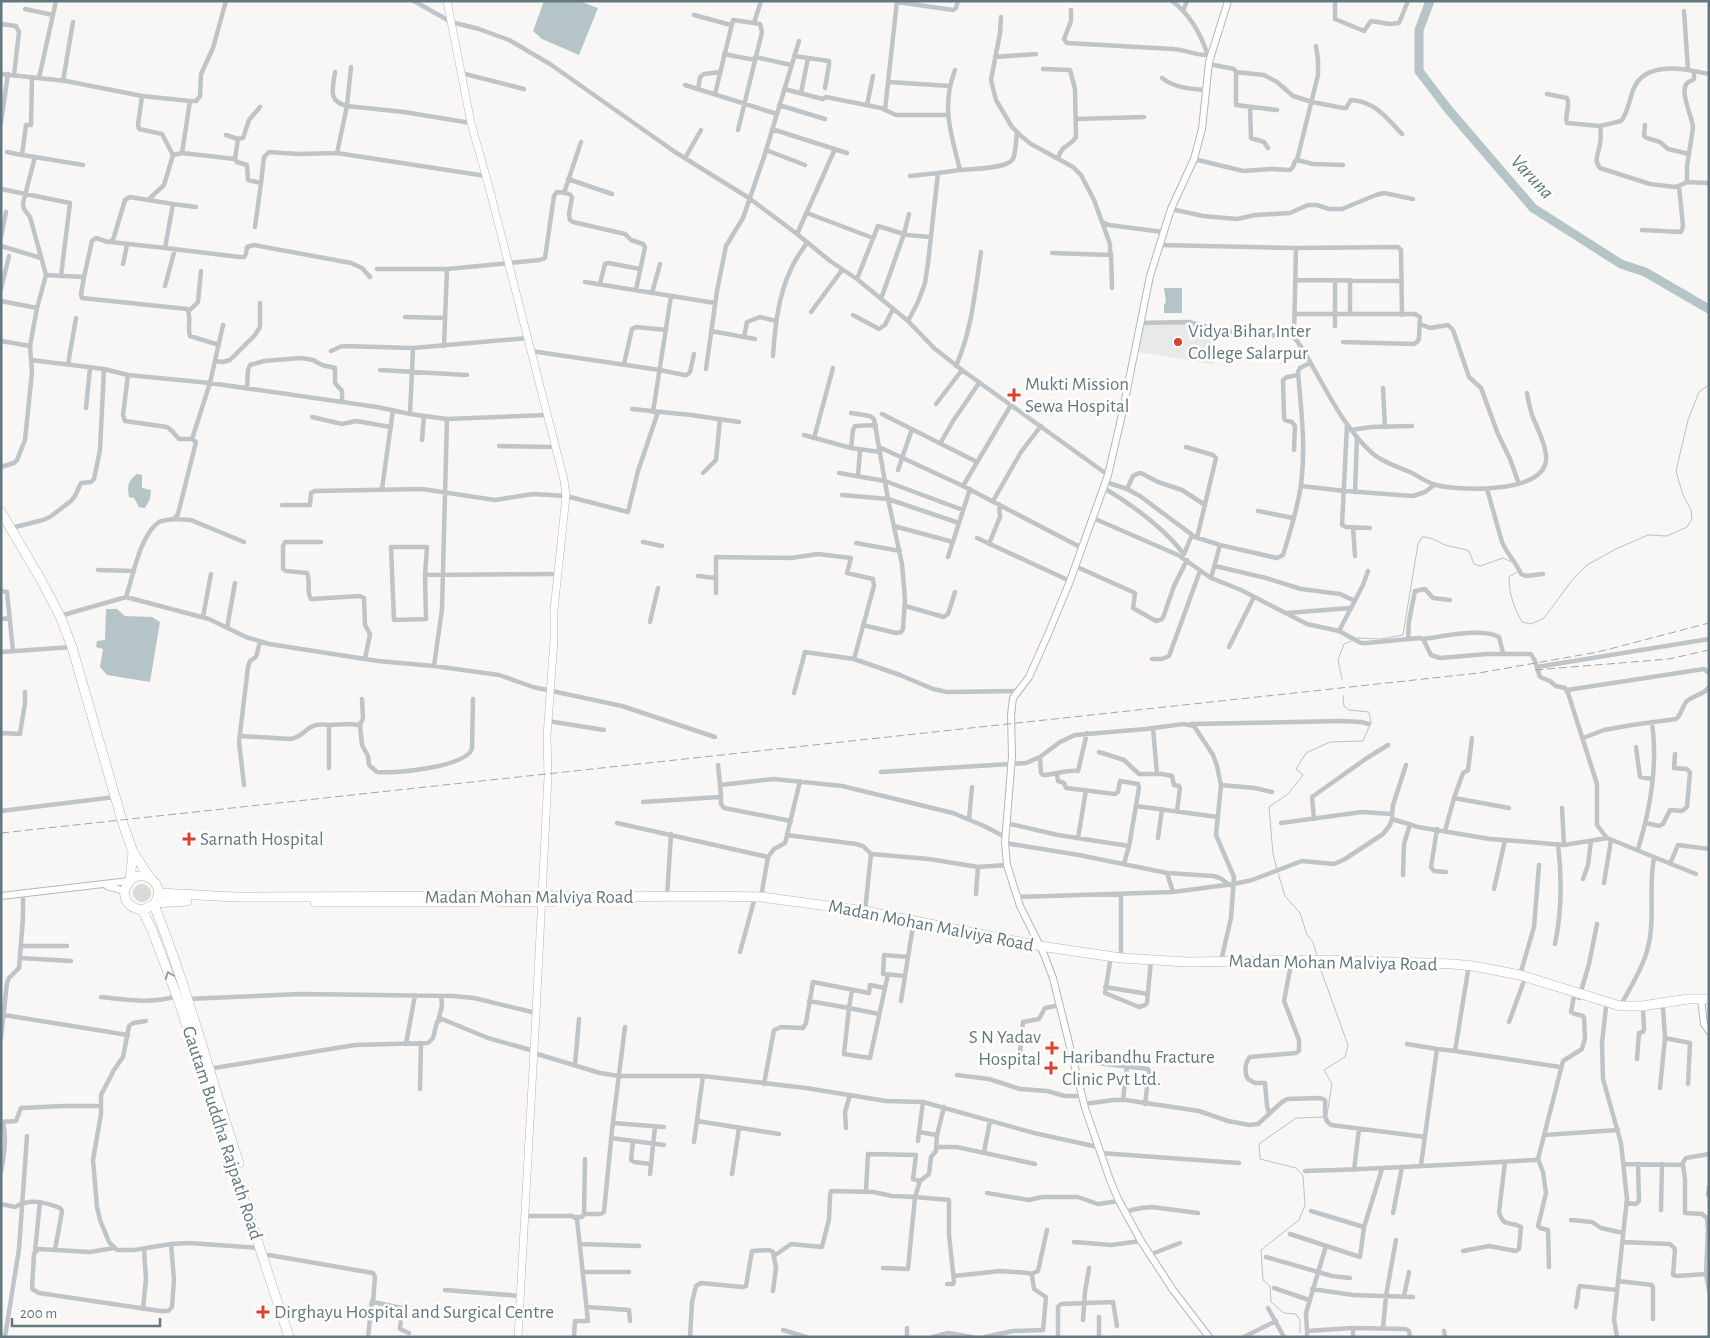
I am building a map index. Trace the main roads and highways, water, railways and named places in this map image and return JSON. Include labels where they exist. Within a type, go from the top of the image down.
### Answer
[{"type":"highway","points":[[1,512],[60,616],[72,647],[115,798],[133,852],[150,878],[156,883],[158,893],[154,904],[168,940],[181,998]]},
{"type":"highway","points":[[133,852],[130,880],[124,892],[130,906],[142,910],[154,904],[178,900],[380,903],[542,899],[758,899],[1042,949]]},
{"type":"highway","points":[[130,880],[138,876],[150,878]]},
{"type":"highway","name":"Madan Mohan Malviya Road","points":[[158,893],[236,897],[542,899],[712,896],[758,899],[865,911],[1110,962],[1219,966],[1312,962]]},
{"type":"highway","name":"Gautam Buddha Rajpath Road","points":[[142,910],[181,998],[289,1337]]},
{"type":"highway","name":"Madan Mohan Malviya Road","points":[[1042,949],[1151,963],[1221,961],[1330,962],[1473,966],[1522,978],[1619,1008],[1702,999]]},
{"type":"highway","name":"Madan Mohan Malviya Road","points":[[1330,962],[1468,970],[1522,978]]},
{"type":"highway","name":"Madan Mohan Malviya Road","points":[[1578,996],[1606,1007],[1643,1010],[1690,1003],[1702,999]]},
{"type":"highway","points":[[205,1070],[227,1129],[295,1337]]},
{"type":"main road","points":[[447,1],[471,123],[528,338],[564,480],[566,496],[558,574],[548,721],[548,777],[526,1216],[518,1337]]},
{"type":"waterway","name":"Varuna","points":[[1430,1],[1419,30],[1419,71],[1448,109],[1533,208],[1621,264],[1645,272],[1709,309]]},
{"type":"waterway","points":[[1517,572],[1509,577],[1511,595],[1522,622],[1531,624],[1544,618],[1573,579],[1587,565],[1616,549],[1648,535],[1667,536],[1687,527],[1692,519],[1691,510],[1683,495],[1676,471],[1688,420],[1699,392],[1709,385]]},
{"type":"waterway","points":[[1357,638],[1381,639],[1403,635],[1418,544],[1422,537],[1469,551],[1474,564],[1480,566],[1503,558],[1512,562]]},
{"type":"waterway","points":[[1342,679],[1338,660],[1344,644],[1354,640]]},
{"type":"waterway","points":[[1343,696],[1344,706],[1349,710],[1369,712],[1371,723]]},
{"type":"waterway","points":[[1277,869],[1273,854],[1269,807],[1288,794],[1303,775],[1296,769],[1306,753],[1330,742],[1363,741],[1369,727]]},
{"type":"waterway","points":[[1278,873],[1285,896],[1300,913],[1307,935],[1313,942],[1317,956]]},
{"type":"waterway","points":[[1319,965],[1348,1045],[1345,1057],[1324,1070],[1332,1084],[1327,1115]]},
{"type":"waterway","points":[[1300,1333],[1300,1320],[1296,1314],[1284,1313],[1271,1302],[1270,1286],[1263,1280],[1261,1250],[1299,1220],[1305,1205],[1303,1176],[1296,1168],[1260,1159],[1259,1144],[1296,1118],[1323,1117]]},
{"type":"railway","points":[[1,833],[1479,673],[1598,652],[1709,623]]},
{"type":"railway","points":[[1535,670],[1669,659],[1709,650]]},
{"type":"place","name":"Vidya Bihar Inter College Salarpur","points":[[1178,342]]},
{"type":"place","name":"Mukti Mission Sewa Hospital","points":[[1014,395]]},
{"type":"place","name":"Sarnath Hospital","points":[[189,839]]},
{"type":"place","name":"S N Yadav Hospital","points":[[1052,1048]]},
{"type":"place","name":"Haribandhu Fracture Clinic Pvt Ltd.","points":[[1051,1068]]},
{"type":"place","name":"Dirghayu Hospital and Surgical Centre","points":[[263,1312]]}]
